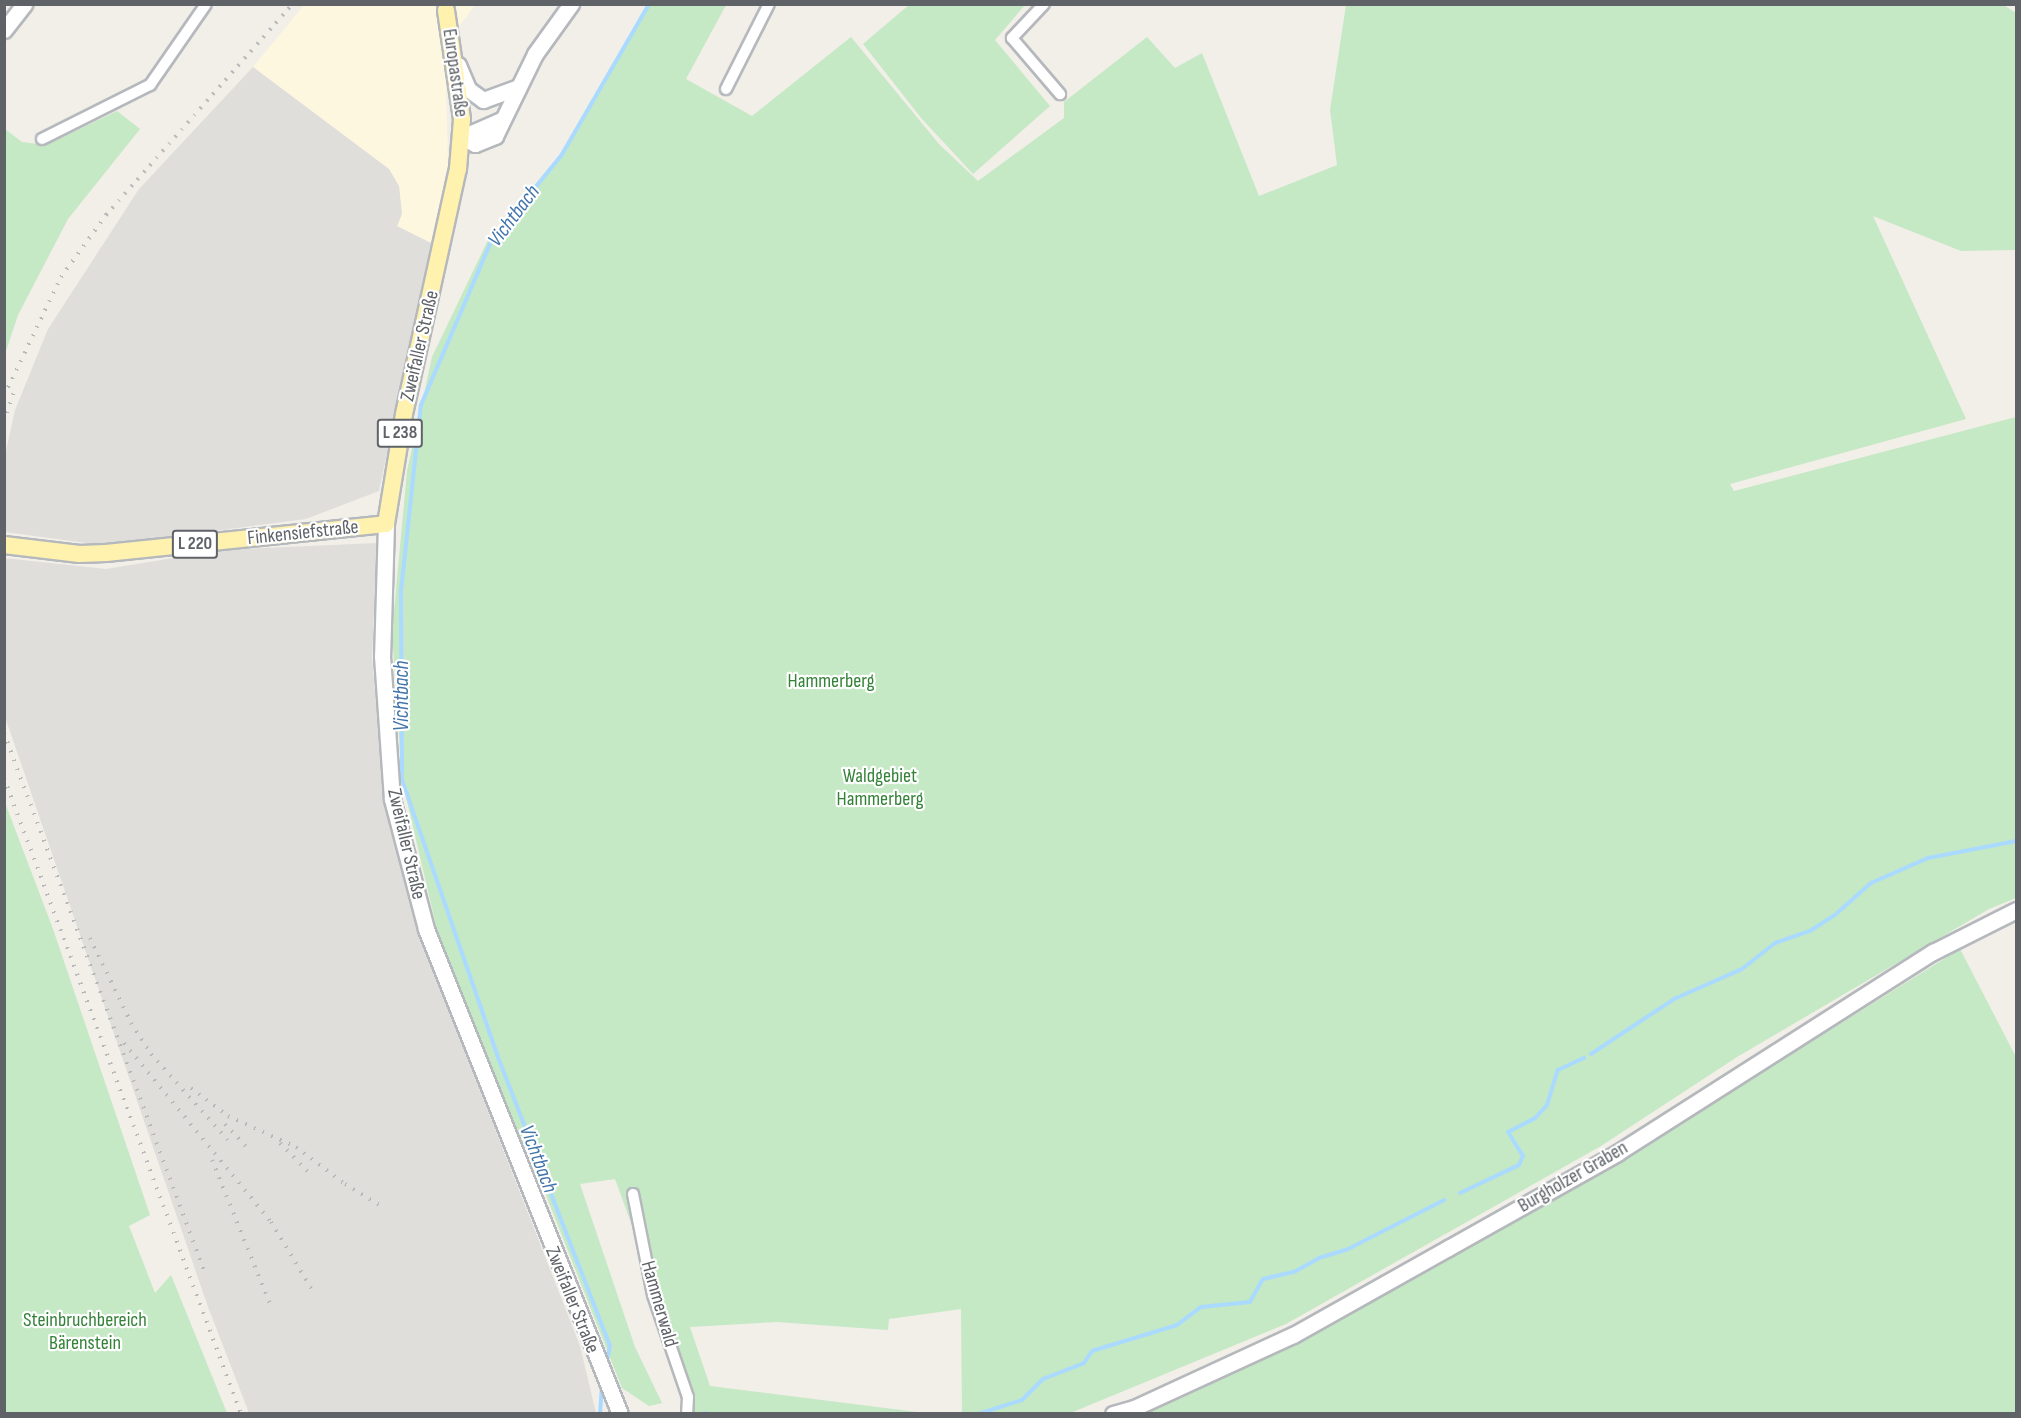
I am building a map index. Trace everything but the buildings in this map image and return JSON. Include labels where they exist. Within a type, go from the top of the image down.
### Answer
[{"type":"main road","points":[[4,30],[24,4]]},
{"type":"main road","points":[[462,137],[501,120],[536,54],[571,4]]},
{"type":"main road","name":"Europastraße","points":[[446,10],[455,58],[462,137]]},
{"type":"main road","points":[[455,58],[474,96],[489,100],[518,87]]},
{"type":"main road","name":"Zweifaller Straße","points":[[462,137],[451,213],[404,414],[386,524],[382,656],[392,799],[426,928],[596,1361],[620,1413]]},
{"type":"main road","name":"Finkensiefstraße","points":[[4,545],[79,554],[106,553],[386,524]]},
{"type":"main road","name":"Burgholzer Graben","points":[[1113,1413],[1134,1408],[1293,1335],[1617,1153],[1933,952],[2016,910]]},
{"type":"street","points":[[42,139],[150,85],[206,4]]},
{"type":"street","points":[[726,89],[769,4]]},
{"type":"street","points":[[1044,4],[1012,38],[1060,94]]},
{"type":"street","name":"Hammerwald","points":[[633,1194],[654,1295],[687,1397],[687,1413]]},
{"type":"shaded area","points":[[304,5],[475,5],[445,46],[448,166],[431,243],[397,226],[402,214],[399,186],[389,169],[253,67]]},
{"type":"shaded area","points":[[253,67],[389,169],[399,186],[402,214],[397,226],[431,243],[379,491],[306,519],[162,538],[94,544],[5,532],[5,455],[15,410],[48,329],[139,189]]},
{"type":"shaded area","points":[[377,543],[372,658],[385,800],[433,970],[580,1346],[596,1413],[249,1413],[208,1307],[5,717],[4,558],[106,569],[222,550]]},
{"type":"green space","points":[[910,4],[1025,5],[995,40],[1050,106],[973,174],[922,119],[863,44]]},
{"type":"green space","name":"Waldgebiet Hammerberg","points":[[2002,4],[2016,13],[2016,250],[1961,251],[1873,216],[1966,419],[1730,484],[1734,491],[2016,417],[2016,898],[1989,909],[1737,1057],[1601,1146],[1286,1324],[1068,1414],[962,1413],[961,1309],[889,1319],[888,1330],[777,1322],[690,1327],[710,1386],[925,1413],[693,1413],[648,1260],[645,1261],[615,1179],[580,1184],[635,1347],[662,1403],[649,1406],[622,1388],[527,1147],[522,1149],[438,934],[402,780],[392,633],[407,471],[432,357],[488,240],[559,156],[647,5],[726,5],[686,79],[752,116],[851,37],[939,144],[978,181],[1064,118],[1064,102],[1147,37],[1175,68],[1202,53],[1259,196],[1337,165],[1330,110],[1346,5]]},
{"type":"green space","points":[[117,111],[140,129],[68,219],[18,315],[5,354],[5,129],[22,142],[46,145]]},
{"type":"green space","name":"Steinbruchbereich Bärenstein","points":[[4,800],[53,929],[150,1215],[129,1226],[155,1293],[171,1275],[227,1413],[5,1413]]},
{"type":"green space","points":[[1960,949],[2016,1057],[2016,1413],[1142,1413],[1296,1342],[1600,1173]]},
{"type":"waterway","name":"Vichtbach","points":[[606,1366],[610,1346],[498,1057],[402,780],[401,591],[421,405],[491,242],[561,156],[649,4]]},
{"type":"waterway","points":[[1591,1054],[1674,999],[1742,969],[1775,943],[1810,931],[1836,914],[1871,883],[1928,858],[2016,841]]},
{"type":"waterway","points":[[1460,1193],[1519,1165],[1523,1156],[1508,1132],[1535,1118],[1547,1105],[1558,1070],[1584,1058]]},
{"type":"waterway","points":[[978,1414],[1022,1400],[1043,1379],[1084,1363],[1092,1351],[1177,1325],[1201,1307],[1250,1302],[1263,1279],[1294,1272],[1319,1258],[1348,1249],[1444,1200]]},
{"type":"waterway","name":"Vichtbach","points":[[600,1414],[602,1385]]},
{"type":"waterway","points":[[704,1413],[709,1414]]},
{"type":"railway","points":[[4,396],[61,277],[106,215],[293,4]]},
{"type":"railway","points":[[4,422],[15,388]]},
{"type":"railway","points":[[4,733],[205,1273]]},
{"type":"railway","points":[[4,778],[241,1414]]},
{"type":"railway","points":[[90,938],[131,1023],[151,1054],[228,1140]]},
{"type":"railway","points":[[124,1043],[271,1222],[313,1291]]},
{"type":"railway","points":[[191,1088],[228,1116],[296,1147],[345,1184],[381,1206]]},
{"type":"railway","points":[[225,1124],[247,1148]]},
{"type":"railway","points":[[280,1143],[311,1175]]},
{"type":"railway","points":[[212,1160],[271,1307]]},
{"type":"park label","name":"Hammerberg","points":[[831,681]]}]
